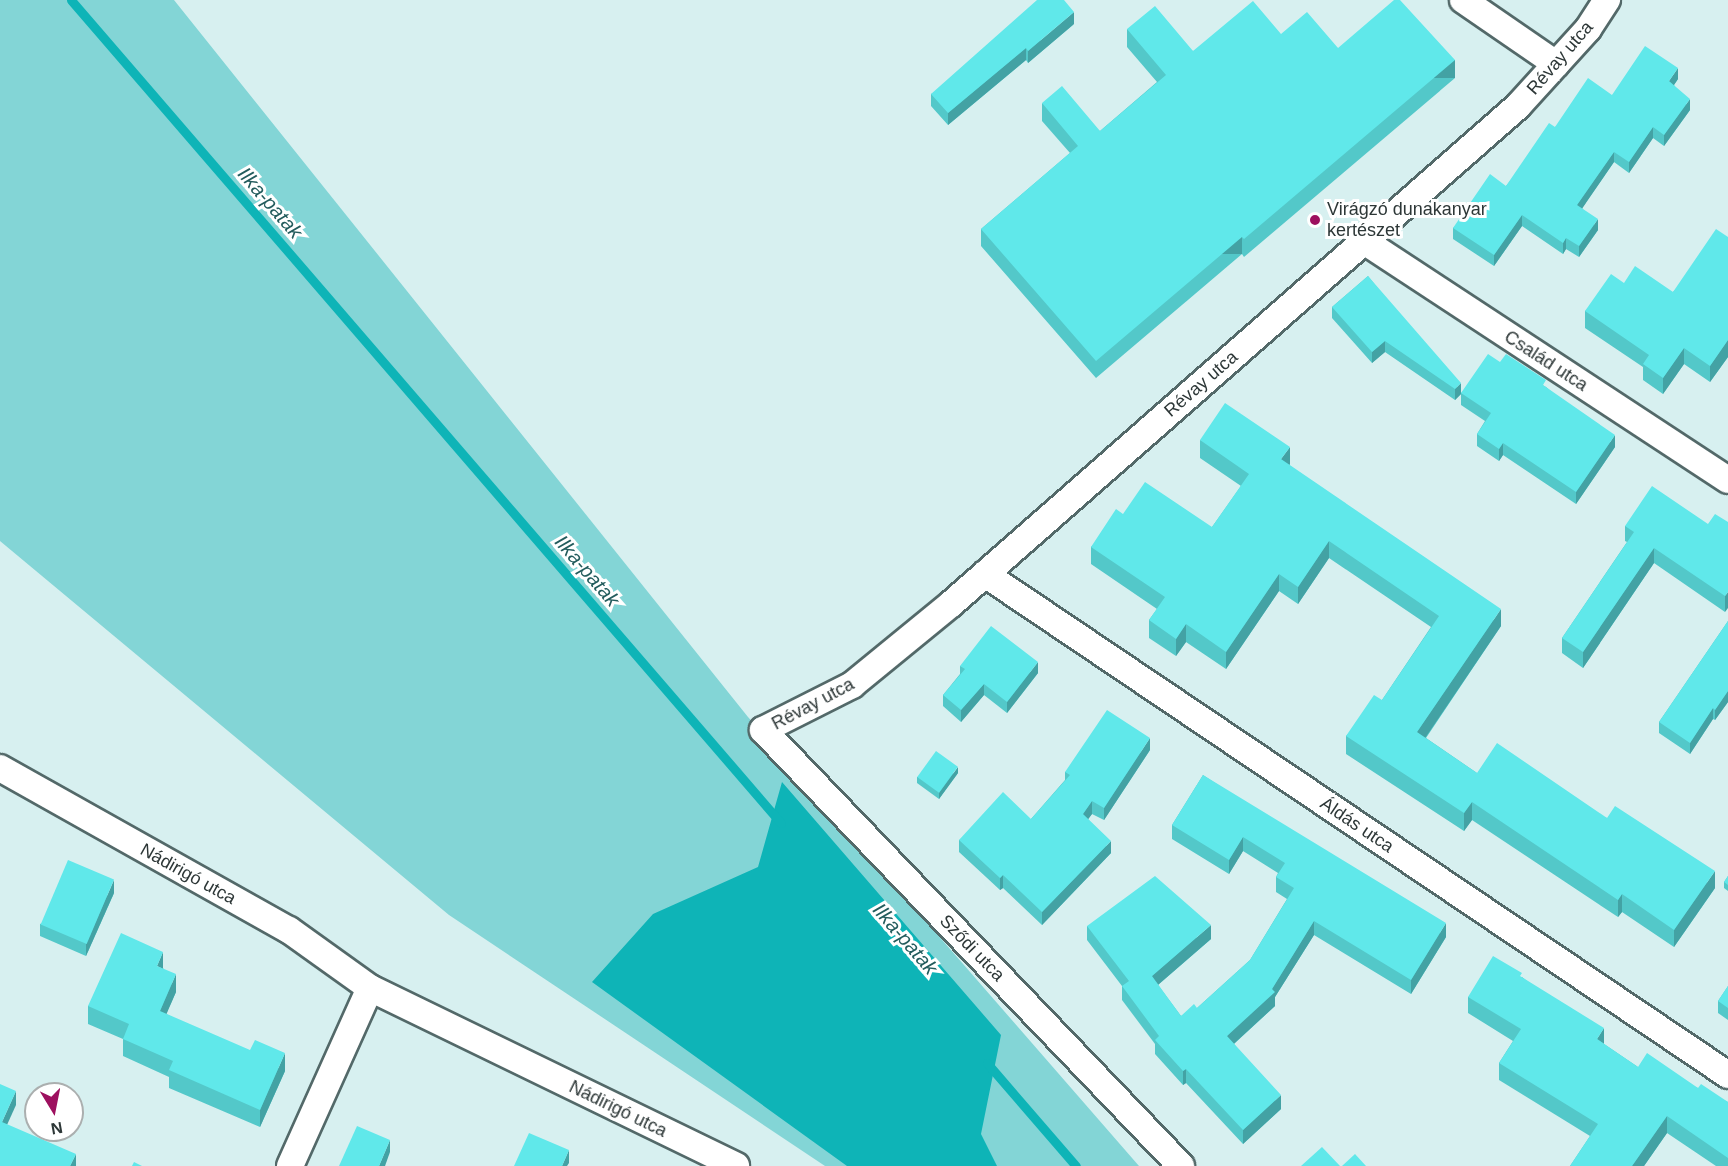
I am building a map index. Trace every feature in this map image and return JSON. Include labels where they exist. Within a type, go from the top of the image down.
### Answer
[{"type":"street","points":[[1463,0],[1556,64]]},
{"type":"street","name":"Révay utca","points":[[763,730],[852,685],[985,574],[1518,106],[1588,29],[1607,0]]},
{"type":"street","name":"Család utca","points":[[1364,241],[1728,480]]},
{"type":"street","name":"Áldás utca","points":[[985,574],[1728,1076]]},
{"type":"street","name":"Sződi utca","points":[[763,730],[1181,1166]]},
{"type":"street","name":"Nádirigó utca","points":[[0,768],[289,930],[370,988],[736,1166]]},
{"type":"street","points":[[290,1166],[370,988]]},
{"type":"shaded area","points":[[0,0],[174,0],[748,717],[1139,1166],[825,1166],[449,915],[0,541]]},
{"type":"water","points":[[782,782],[1001,1035],[981,1134],[997,1166],[847,1166],[592,982],[653,914],[758,867]]},
{"type":"building","points":[[1037,0],[1064,0],[1074,12],[1028,51],[1026,48],[948,113],[931,94]]},
{"type":"building","points":[[1394,0],[1400,0],[1455,60],[1096,361],[981,229],[1078,146],[1042,103],[1062,86],[1100,131],[1166,75],[1127,29],[1155,6],[1193,51],[1253,1],[1281,34],[1307,12],[1338,48]]},
{"type":"building","points":[[1645,46],[1678,68],[1669,81],[1690,99],[1664,135],[1653,127],[1629,162],[1614,152],[1577,205],[1598,219],[1579,246],[1566,238],[1563,243],[1522,215],[1494,255],[1453,228],[1490,174],[1506,186],[1549,123],[1555,127],[1588,78],[1612,95]]},
{"type":"building","points":[[1716,229],[1728,237],[1728,340],[1710,366],[1684,348],[1663,378],[1643,364],[1649,355],[1585,311],[1611,274],[1624,283],[1635,266],[1673,292]]},
{"type":"building","points":[[1368,276],[1461,383],[1455,389],[1385,341],[1372,352],[1332,307]]},
{"type":"building","points":[[1488,354],[1500,362],[1506,354],[1546,380],[1543,385],[1615,435],[1576,492],[1503,443],[1499,449],[1477,434],[1491,413],[1461,393]]},
{"type":"building","points":[[1225,403],[1290,447],[1281,459],[1501,609],[1417,732],[1477,773],[1497,743],[1607,818],[1615,806],[1715,871],[1674,930],[1622,894],[1618,900],[1472,802],[1464,813],[1346,736],[1374,695],[1382,700],[1439,616],[1329,541],[1298,587],[1279,574],[1226,652],[1186,624],[1176,639],[1149,620],[1165,597],[1091,547],[1116,509],[1123,514],[1145,482],[1212,527],[1249,474],[1200,440]]},
{"type":"building","points":[[1652,486],[1708,524],[1715,514],[1728,522],[1728,592],[1725,596],[1654,548],[1583,652],[1562,638],[1634,532],[1625,526]]},
{"type":"building","points":[[1728,621],[1728,691],[1715,710],[1713,708],[1690,743],[1659,722]]},
{"type":"building","points":[[991,626],[1038,662],[1007,702],[984,684],[961,710],[943,695],[965,669],[960,666]]},
{"type":"building","points":[[1107,710],[1150,738],[1104,808],[1092,801],[1083,814],[1111,841],[1042,912],[1003,875],[1000,878],[959,840],[1003,792],[1031,819],[1070,775],[1065,772]]},
{"type":"building","points":[[936,751],[958,767],[939,793],[917,777]]},
{"type":"building","points":[[1203,775],[1446,923],[1411,980],[1314,921],[1272,989],[1275,992],[1227,1036],[1281,1095],[1243,1130],[1186,1069],[1183,1071],[1155,1040],[1159,1036],[1122,986],[1129,981],[1087,926],[1155,876],[1211,925],[1152,976],[1181,1016],[1194,1004],[1197,1008],[1250,960],[1294,888],[1276,877],[1285,863],[1243,837],[1229,860],[1172,825]]},
{"type":"building","points":[[68,860],[114,880],[87,944],[41,924]]},
{"type":"building","points":[[121,933],[163,952],[157,966],[176,974],[160,1011],[250,1050],[255,1040],[285,1053],[260,1110],[169,1070],[173,1061],[123,1039],[129,1024],[88,1006]]},
{"type":"building","points":[[1493,956],[1522,973],[1520,976],[1604,1028],[1597,1039],[1638,1067],[1647,1053],[1698,1088],[1701,1084],[1728,1102],[1728,1158],[1667,1116],[1632,1166],[1570,1166],[1598,1124],[1499,1063],[1521,1029],[1468,997]]},
{"type":"building","points":[[1728,986],[1728,1008],[1718,1001]]},
{"type":"building","points":[[0,1084],[16,1091],[2,1122],[24,1132],[24,1142],[48,1142],[76,1154],[70,1166],[0,1166]]},
{"type":"building","points":[[357,1126],[390,1140],[379,1166],[339,1166]]},
{"type":"building","points":[[529,1133],[569,1150],[562,1166],[514,1166]]},
{"type":"building","points":[[1322,1147],[1340,1166],[1301,1166]]},
{"type":"building","points":[[1355,1154],[1366,1166],[1342,1166]]},
{"type":"waterway","name":"Ilka-patak","points":[[71,0],[781,823]]},
{"type":"waterway","name":"Ilka-patak","points":[[987,1063],[1076,1166]]},
{"type":"place","name":"Virágzó dunakanyar kertészet","points":[[1315,220]]}]
